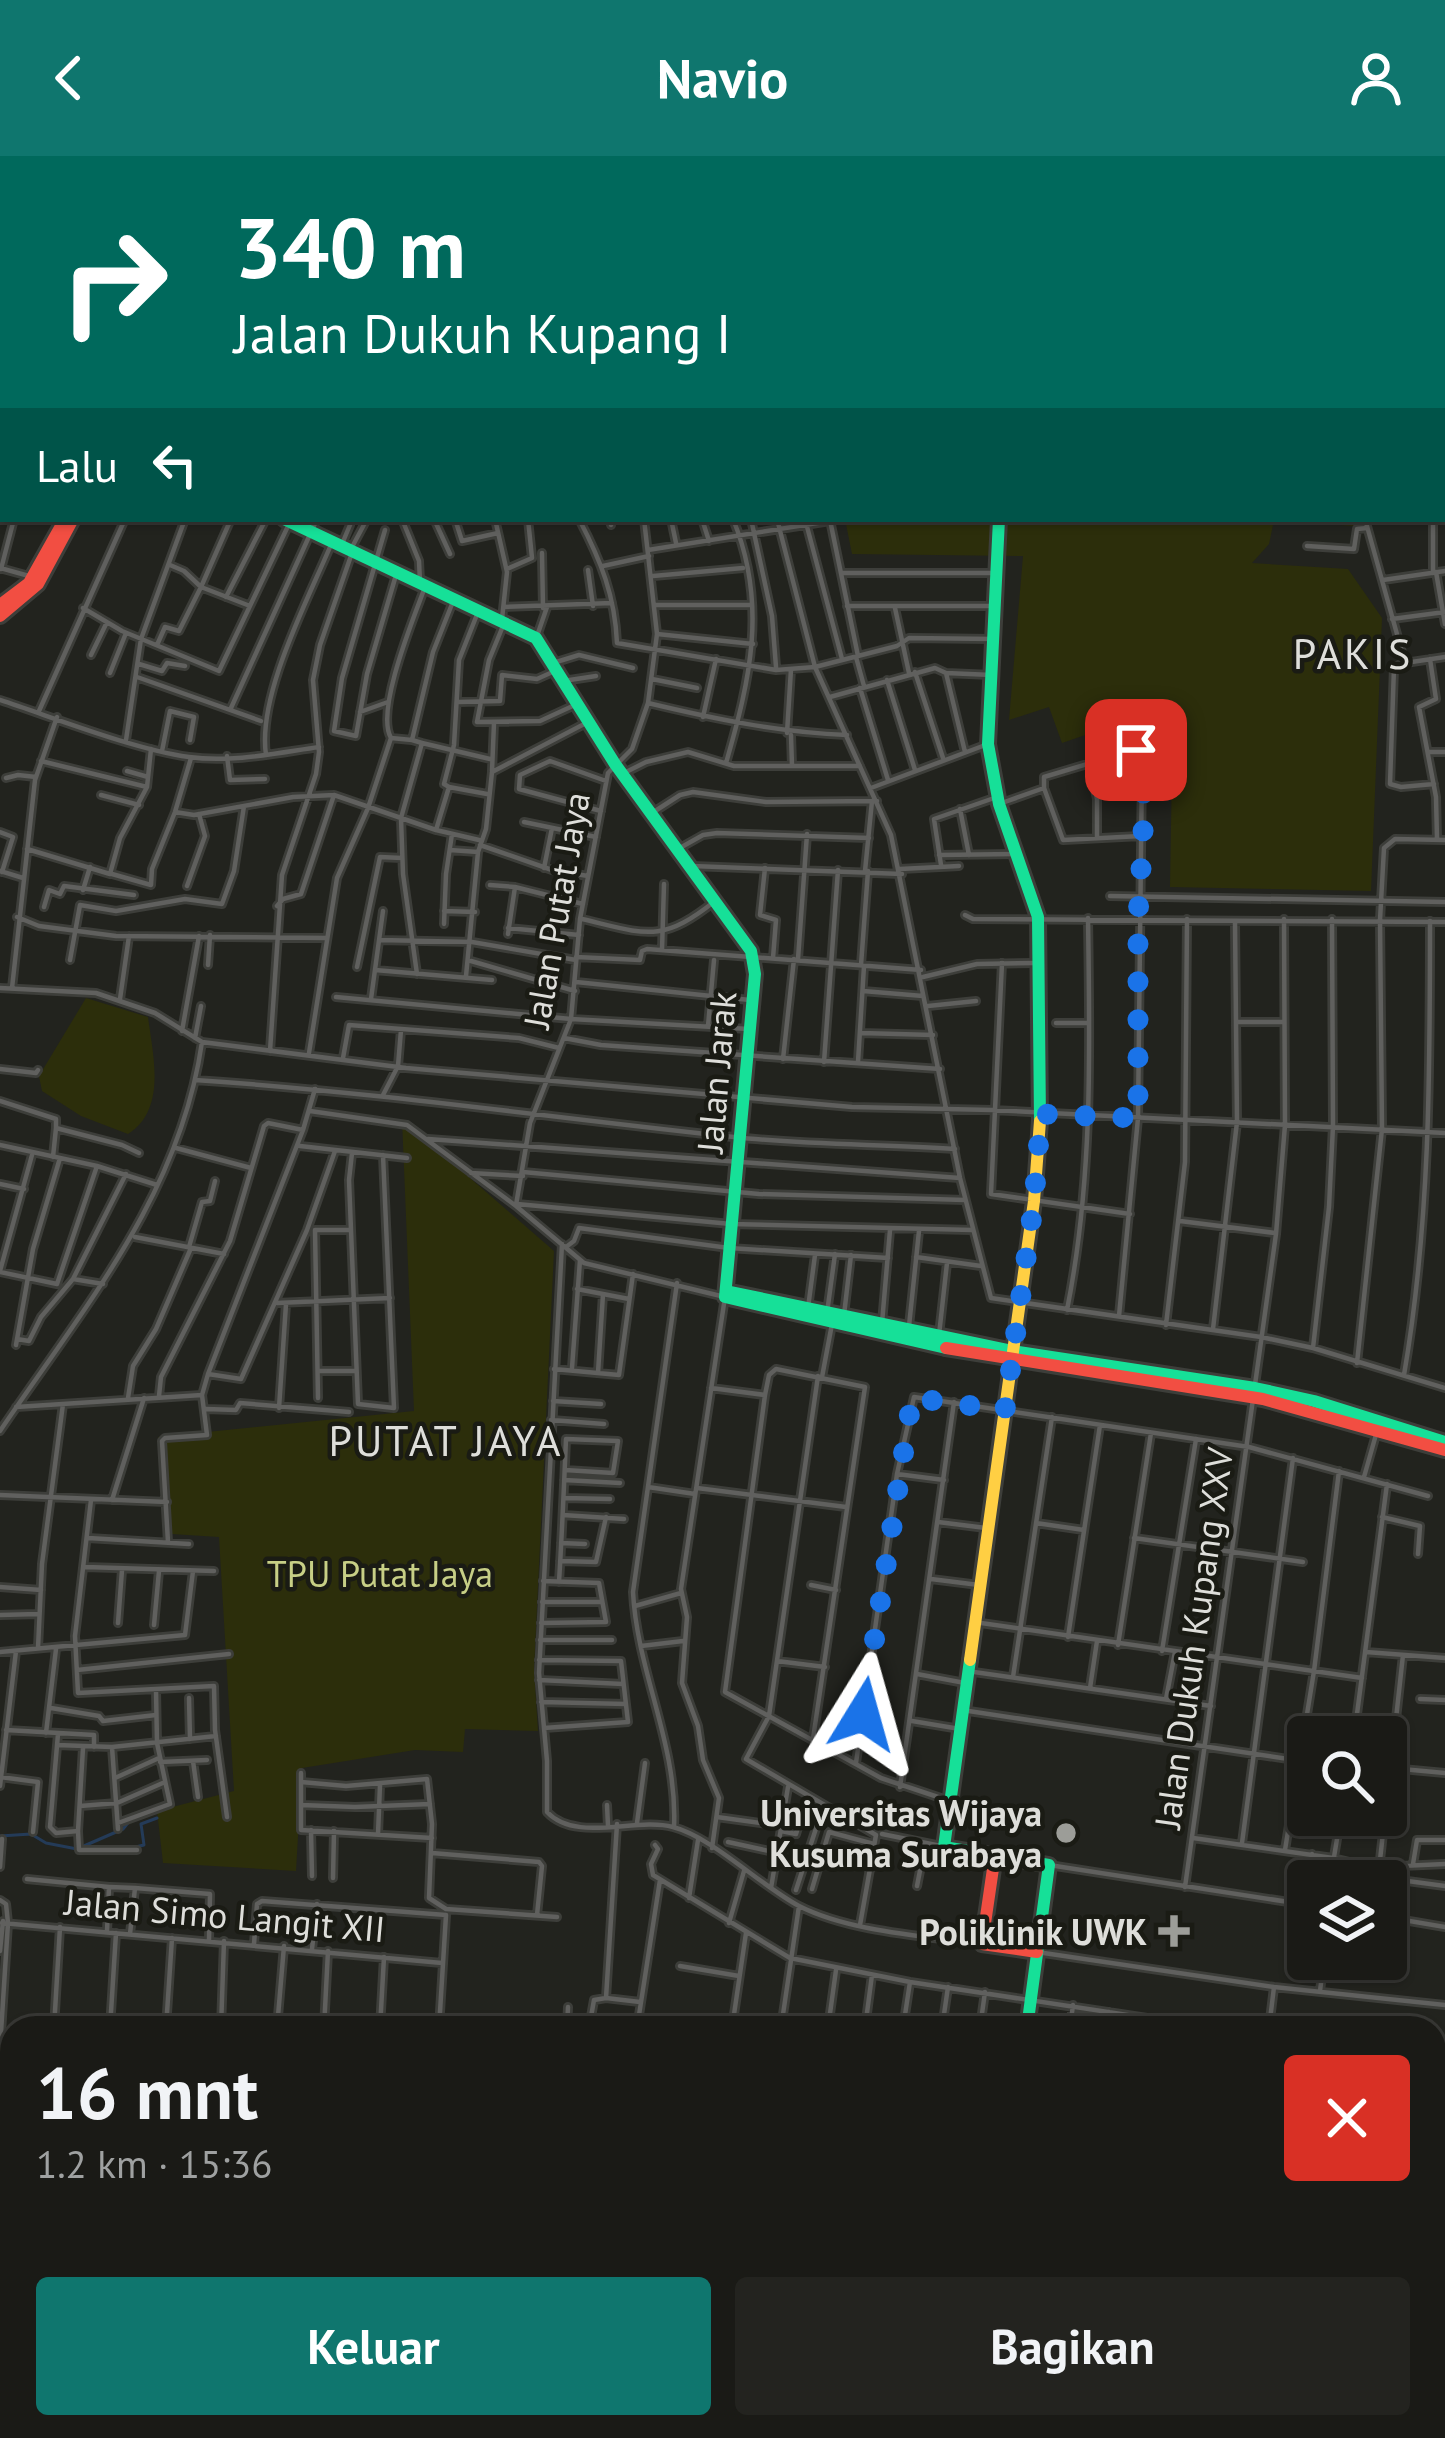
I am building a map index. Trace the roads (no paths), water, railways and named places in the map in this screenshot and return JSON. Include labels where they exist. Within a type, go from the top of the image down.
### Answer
[{"type":"main road","points":[[0,605],[33,577],[67,522]]},
{"type":"main road","points":[[0,616],[38,584],[68,522]]},
{"type":"main road","points":[[999,522],[988,744],[996,795],[1038,917],[1041,1114],[1034,1201],[944,1847],[1048,1865],[1029,2016]]},
{"type":"main road","points":[[315,524],[396,575],[504,616],[536,638]]},
{"type":"main road","name":"Jalan Jarak","points":[[536,638],[619,769],[754,959],[726,1291]]},
{"type":"main road","points":[[726,1291],[782,1308],[1012,1356],[1314,1401],[1445,1446]]},
{"type":"main road","points":[[782,1308],[808,1308],[834,1317],[882,1323],[1012,1356]]},
{"type":"main road","points":[[1254,1392],[1445,1446]]},
{"type":"main road","points":[[995,1855],[982,1944],[1037,1952]]},
{"type":"street","points":[[13,522],[0,568],[33,577]]},
{"type":"street","points":[[39,712],[124,522]]},
{"type":"street","points":[[126,740],[141,639],[184,522]]},
{"type":"street","points":[[157,645],[164,628],[179,631],[230,522]]},
{"type":"street","points":[[226,597],[264,522]]},
{"type":"street","points":[[83,608],[126,633],[218,671],[287,522]]},
{"type":"street","points":[[269,1052],[281,875],[316,774],[319,747],[313,680],[348,522]]},
{"type":"street","points":[[266,755],[263,722],[294,632],[365,522]]},
{"type":"street","points":[[403,522],[419,561],[422,586],[386,729],[391,737],[490,758]]},
{"type":"street","points":[[435,522],[450,554]]},
{"type":"street","points":[[455,522],[462,541],[500,533]]},
{"type":"street","points":[[496,522],[507,569],[504,616],[489,660],[477,722],[540,721],[577,704]]},
{"type":"street","points":[[507,569],[532,558],[528,522]]},
{"type":"street","points":[[581,522],[615,603],[617,643],[776,670],[814,667],[903,644],[909,638],[994,639]]},
{"type":"street","name":"Jalan Putat Jaya","points":[[516,1205],[532,1115],[572,1019],[580,919],[606,781],[632,749],[648,703],[658,634],[644,522]]},
{"type":"street","points":[[672,522],[676,545]]},
{"type":"street","points":[[702,522],[709,541]]},
{"type":"street","points":[[726,763],[752,668],[753,644],[751,605],[734,522]]},
{"type":"street","points":[[752,522],[772,616],[776,670]]},
{"type":"street","points":[[777,522],[814,667],[871,788],[901,872],[964,1200],[991,1298],[1261,1337],[1445,1388]]},
{"type":"street","points":[[603,566],[676,545],[778,531],[805,522],[842,659]]},
{"type":"street","points":[[830,522],[862,687],[888,780]]},
{"type":"street","points":[[1365,522],[1405,663]]},
{"type":"street","points":[[1433,522],[1434,572],[1445,624]]},
{"type":"street","points":[[232,708],[315,524]]},
{"type":"street","points":[[1307,546],[1354,549],[1358,529],[1366,528]]},
{"type":"street","points":[[385,530],[347,658],[334,731],[356,736],[372,655],[396,575]]},
{"type":"street","points":[[536,638],[545,608],[542,553]]},
{"type":"street","points":[[170,565],[201,586],[251,607]]},
{"type":"street","points":[[653,576],[745,567]]},
{"type":"street","points":[[588,570],[593,606]]},
{"type":"street","points":[[1382,580],[1445,571]]},
{"type":"street","points":[[841,573],[996,573]]},
{"type":"street","points":[[412,740],[433,652],[454,599]]},
{"type":"street","points":[[504,616],[615,603]]},
{"type":"street","points":[[656,605],[751,605]]},
{"type":"street","points":[[894,605],[944,759]]},
{"type":"street","points":[[847,606],[995,606]]},
{"type":"street","points":[[479,610],[459,660],[453,751],[444,784],[487,794]]},
{"type":"street","points":[[1392,619],[1444,612]]},
{"type":"street","points":[[91,655],[107,622]]},
{"type":"street","points":[[110,673],[126,633]]},
{"type":"street","points":[[658,634],[753,644]]},
{"type":"street","points":[[455,703],[500,701],[502,675],[537,679],[558,672],[579,655],[633,668]]},
{"type":"street","points":[[1434,784],[1390,784],[1394,667],[1445,657]]},
{"type":"street","points":[[703,717],[716,659]]},
{"type":"street","points":[[1358,1363],[1382,1130],[1380,920],[1387,842],[1441,840],[1419,707],[1436,699],[1430,659]]},
{"type":"street","points":[[139,664],[162,671],[167,663],[185,666]]},
{"type":"street","points":[[830,697],[935,668],[992,676]]},
{"type":"street","points":[[790,669],[792,766]]},
{"type":"street","points":[[558,672],[596,676]]},
{"type":"street","points":[[946,673],[965,752]]},
{"type":"street","points":[[137,677],[263,722]]},
{"type":"street","points":[[652,679],[698,688]]},
{"type":"street","points":[[886,680],[915,770]]},
{"type":"street","points":[[0,700],[191,758],[319,747]]},
{"type":"street","points":[[360,712],[390,701]]},
{"type":"street","points":[[648,703],[737,725],[789,733],[847,734]]},
{"type":"street","points":[[162,752],[170,711],[194,717],[190,740]]},
{"type":"street","points":[[12,988],[36,777],[57,717]]},
{"type":"street","points":[[492,772],[588,722]]},
{"type":"street","points":[[466,976],[480,846],[486,829],[494,723]]},
{"type":"street","points":[[309,1054],[337,878],[368,808],[391,737]]},
{"type":"street","points":[[417,974],[401,818],[422,743]]},
{"type":"street","points":[[871,788],[988,744]]},
{"type":"street","points":[[110,874],[120,838],[146,787],[151,749]]},
{"type":"street","points":[[619,769],[688,752],[726,763],[860,766]]},
{"type":"street","points":[[1118,1318],[1138,1118],[1143,796],[1139,752],[1046,775],[1044,788],[1062,839],[1141,836]]},
{"type":"street","points":[[1429,752],[1445,752]]},
{"type":"street","points":[[227,756],[230,779],[265,779]]},
{"type":"street","points":[[27,849],[150,885],[191,758]]},
{"type":"street","points":[[40,761],[146,787]]},
{"type":"street","points":[[601,811],[519,789],[520,775],[550,761],[606,781]]},
{"type":"street","points":[[1089,763],[1097,838]]},
{"type":"street","points":[[127,771],[148,777]]},
{"type":"street","points":[[6,778],[36,777]]},
{"type":"street","points":[[436,830],[448,787]]},
{"type":"street","points":[[941,866],[933,820],[996,795],[1044,788]]},
{"type":"street","points":[[652,814],[693,792],[766,802],[875,801]]},
{"type":"street","points":[[100,795],[139,805]]},
{"type":"street","points":[[176,812],[199,814],[307,795],[334,795],[544,868],[589,877]]},
{"type":"street","points":[[277,906],[301,894],[334,795]]},
{"type":"street","points":[[1436,797],[1445,796]]},
{"type":"street","points":[[858,1064],[868,838],[875,801]]},
{"type":"street","points":[[70,960],[82,904],[116,910],[185,899],[222,904],[234,871],[244,806]]},
{"type":"street","points":[[960,809],[969,855]]},
{"type":"street","points":[[187,886],[205,836],[199,814]]},
{"type":"street","points":[[524,822],[596,838]]},
{"type":"street","points":[[544,868],[552,828]]},
{"type":"street","points":[[0,832],[14,837],[1,872],[23,878]]},
{"type":"street","points":[[678,849],[711,833],[868,838]]},
{"type":"street","points":[[444,924],[452,834]]},
{"type":"street","points":[[783,1059],[808,834]]},
{"type":"street","points":[[450,850],[480,846]]},
{"type":"street","points":[[939,855],[1015,854]]},
{"type":"street","points":[[357,967],[380,857],[402,858]]},
{"type":"street","points":[[689,866],[901,872],[958,866]]},
{"type":"street","points":[[83,890],[90,867]]},
{"type":"street","points":[[765,868],[760,914],[776,920],[773,958]]},
{"type":"street","points":[[824,1063],[838,870]]},
{"type":"street","points":[[662,951],[664,884]]},
{"type":"street","points":[[490,885],[514,886],[583,904]]},
{"type":"street","points":[[44,907],[50,890],[60,894],[64,886],[134,895]]},
{"type":"street","points":[[514,886],[508,931],[579,935]]},
{"type":"street","points":[[1110,896],[1445,902]]},
{"type":"street","points":[[580,919],[662,932],[682,926],[715,901]]},
{"type":"street","points":[[371,999],[383,911]]},
{"type":"street","points":[[444,911],[475,912]]},
{"type":"street","points":[[965,915],[973,919],[1445,922]]},
{"type":"street","points":[[17,917],[75,931],[130,936],[327,938]]},
{"type":"street","points":[[1067,1310],[1084,1208],[1089,1115],[1088,918]]},
{"type":"street","points":[[1166,1325],[1180,1221],[1186,1120],[1186,919]]},
{"type":"street","name":"Jalan Dukuh Kupang XXV","points":[[1185,1886],[1276,1234],[1285,1125],[1284,919]]},
{"type":"street","points":[[1313,1348],[1333,1126],[1332,919]]},
{"type":"street","points":[[1214,1329],[1237,1122],[1235,920]]},
{"type":"street","points":[[1404,1375],[1430,1132],[1430,921]]},
{"type":"street","points":[[208,965],[210,934]]},
{"type":"street","points":[[120,999],[130,936]]},
{"type":"street","points":[[182,1031],[198,936]]},
{"type":"street","points":[[380,940],[472,942],[576,958],[640,960],[644,950],[796,959],[922,973],[977,964],[1040,964]]},
{"type":"street","points":[[709,1026],[714,957]]},
{"type":"street","points":[[469,960],[575,991]]},
{"type":"street","points":[[1001,963],[991,1194],[1130,1214]]},
{"type":"street","points":[[375,970],[492,980]]},
{"type":"street","points":[[576,982],[752,1000]]},
{"type":"street","points":[[0,988],[91,992],[155,1012],[199,1040],[398,1066],[852,1107],[1445,1133]]},
{"type":"street","points":[[863,991],[926,996]]},
{"type":"street","points":[[336,997],[572,1019],[749,1029]]},
{"type":"street","points":[[928,1006],[976,1001]]},
{"type":"street","points":[[0,1431],[104,1284],[159,1186],[176,1148],[195,1080],[201,1006]]},
{"type":"street","points":[[1238,1022],[1284,1022]]},
{"type":"street","points":[[1056,1023],[1089,1023]]},
{"type":"street","points":[[343,1058],[348,1025],[519,1038],[559,1048]]},
{"type":"street","points":[[383,1095],[398,1066],[401,1030]]},
{"type":"street","points":[[860,1033],[933,1035]]},
{"type":"street","points":[[564,1038],[592,1044],[940,1070]]},
{"type":"street","points":[[0,1069],[38,1070]]},
{"type":"street","points":[[195,1080],[383,1095],[740,1138],[955,1149]]},
{"type":"street","points":[[168,1543],[163,1439],[207,1435],[202,1395],[208,1374],[298,1146],[315,1089]]},
{"type":"street","points":[[0,1101],[56,1119],[56,1158],[16,1342],[29,1341],[41,1317],[73,1279],[126,1174]]},
{"type":"street","points":[[310,1112],[407,1125],[516,1205],[580,1260],[597,1268],[726,1291],[682,1594],[687,1617],[681,1678],[719,1798],[712,1848]]},
{"type":"street","points":[[159,1396],[161,1377],[224,1254],[266,1124],[303,1130]]},
{"type":"street","points":[[56,1128],[140,1153]]},
{"type":"street","points":[[428,1139],[960,1178]]},
{"type":"street","points":[[0,1145],[97,1166],[159,1186]]},
{"type":"street","points":[[298,1146],[407,1158]]},
{"type":"street","points":[[176,1148],[251,1168]]},
{"type":"street","points":[[208,1374],[241,1380],[307,1231],[335,1151]]},
{"type":"street","points":[[352,1153],[358,1403],[395,1408],[383,1155]]},
{"type":"street","points":[[32,1154],[0,1271],[58,1283],[97,1166]]},
{"type":"street","points":[[471,1173],[734,1192],[964,1200]]},
{"type":"street","points":[[128,1398],[133,1366],[156,1329],[214,1181]]},
{"type":"street","points":[[0,1184],[23,1189]]},
{"type":"street","points":[[516,1205],[731,1224],[972,1230]]},
{"type":"street","points":[[1180,1221],[1276,1234]]},
{"type":"street","points":[[888,1258],[729,1248],[580,1228],[564,1245],[539,1660],[547,1761],[545,1803],[552,1818],[593,1827],[637,1823],[674,1827],[799,1906],[860,1925],[982,1944]]},
{"type":"street","points":[[315,1230],[318,1398]]},
{"type":"street","points":[[307,1231],[351,1230]]},
{"type":"street","points":[[882,1323],[890,1230]]},
{"type":"street","points":[[909,1329],[919,1231]]},
{"type":"street","points":[[133,1237],[224,1254]]},
{"type":"street","points":[[808,1308],[815,1253]]},
{"type":"street","points":[[834,1317],[835,1254]]},
{"type":"street","points":[[851,1255],[820,1376],[769,1716],[746,1759],[879,1835],[944,1847]]},
{"type":"street","points":[[916,1257],[981,1266]]},
{"type":"street","points":[[572,1371],[580,1260]]},
{"type":"street","points":[[939,1335],[947,1263]]},
{"type":"street","points":[[553,1369],[619,1375],[633,1274]]},
{"type":"street","points":[[73,1279],[104,1284]]},
{"type":"street","points":[[674,1827],[671,1766],[641,1646],[633,1586],[677,1282]]},
{"type":"street","points":[[577,1289],[629,1299]]},
{"type":"street","points":[[598,1373],[603,1294]]},
{"type":"street","points":[[274,1303],[390,1298]]},
{"type":"street","points":[[279,1408],[286,1304]]},
{"type":"street","points":[[813,1739],[865,1387],[773,1370],[765,1395],[724,1682],[728,1696],[900,1787],[950,1801]]},
{"type":"street","points":[[318,1371],[357,1371]]},
{"type":"street","points":[[710,1388],[765,1395]]},
{"type":"street","points":[[16,1407],[202,1395]]},
{"type":"street","points":[[112,1500],[143,1397]]},
{"type":"street","points":[[856,1762],[897,1474],[914,1397],[1249,1447],[1428,1496]]},
{"type":"street","points":[[553,1401],[601,1404]]},
{"type":"street","points":[[900,1787],[954,1402]]},
{"type":"street","points":[[38,1648],[63,1403]]},
{"type":"street","points":[[206,1409],[236,1410],[239,1403],[349,1412]]},
{"type":"street","points":[[1013,1677],[1052,1417]]},
{"type":"street","points":[[551,1420],[604,1424]]},
{"type":"street","points":[[1068,1637],[1100,1425]]},
{"type":"street","points":[[1364,1478],[1377,1429]]},
{"type":"street","points":[[1118,1645],[1151,1433]]},
{"type":"street","points":[[559,1582],[563,1498],[567,1438],[618,1442],[613,1473],[565,1470]]},
{"type":"street","points":[[1162,1651],[1196,1439]]},
{"type":"street","points":[[1242,1843],[1293,1458]]},
{"type":"street","points":[[1306,1716],[1340,1471]]},
{"type":"street","points":[[897,1474],[944,1480]]},
{"type":"street","points":[[564,1480],[620,1483]]},
{"type":"street","points":[[1357,1716],[1387,1484]]},
{"type":"street","points":[[648,1487],[847,1507]]},
{"type":"street","points":[[0,1495],[166,1502]]},
{"type":"street","points":[[563,1498],[610,1499]]},
{"type":"street","points":[[91,1500],[75,1646],[80,1695],[215,1688],[227,1817]]},
{"type":"street","points":[[563,1515],[624,1519]]},
{"type":"street","points":[[560,1561],[596,1562],[606,1517]]},
{"type":"street","points":[[1382,1517],[1419,1525],[1418,1555]]},
{"type":"street","points":[[938,1522],[987,1529]]},
{"type":"street","points":[[1036,1523],[1084,1529]]},
{"type":"street","points":[[88,1538],[189,1544]]},
{"type":"street","points":[[1134,1538],[1303,1562]]},
{"type":"street","points":[[561,1543],[585,1544]]},
{"type":"street","points":[[85,1567],[214,1571]]},
{"type":"street","points":[[118,1623],[122,1570]]},
{"type":"street","points":[[154,1625],[159,1571]]},
{"type":"street","points":[[0,1652],[185,1635],[193,1571]]},
{"type":"street","points":[[931,1579],[979,1585]]},
{"type":"street","points":[[541,1623],[605,1623],[599,1583],[543,1582]]},
{"type":"street","points":[[811,1586],[836,1590]]},
{"type":"street","points":[[0,1587],[41,1590]]},
{"type":"street","points":[[633,1606],[682,1594]]},
{"type":"street","points":[[542,1602],[602,1602]]},
{"type":"street","points":[[0,1615],[38,1614]]},
{"type":"street","points":[[974,1622],[1362,1678]]},
{"type":"street","points":[[540,1640],[612,1640]]},
{"type":"street","points":[[641,1646],[685,1641]]},
{"type":"street","points":[[1090,1688],[1097,1641]]},
{"type":"street","points":[[46,1733],[56,1647]]},
{"type":"street","points":[[16,1651],[1,1780],[38,1781],[33,1832]]},
{"type":"street","points":[[1166,1699],[1175,1652]]},
{"type":"street","points":[[1366,1652],[1445,1658]]},
{"type":"street","points":[[77,1670],[229,1654]]},
{"type":"street","points":[[1396,1716],[1403,1655]]},
{"type":"street","points":[[539,1660],[621,1661],[627,1704],[628,1723],[544,1728]]},
{"type":"street","points":[[776,1661],[825,1666]]},
{"type":"street","points":[[917,1674],[1013,1677],[1211,1706]]},
{"type":"street","points":[[539,1680],[623,1684]]},
{"type":"street","points":[[112,1747],[118,1826],[170,1804],[157,1743],[156,1690]]},
{"type":"street","points":[[189,1698],[190,1739]]},
{"type":"street","points":[[1420,1699],[1445,1700]]},
{"type":"street","points":[[542,1702],[627,1704]]},
{"type":"street","points":[[51,1708],[102,1720],[156,1715]]},
{"type":"street","points":[[962,1710],[1287,1758]]},
{"type":"street","points":[[911,1721],[960,1729]]},
{"type":"street","points":[[6,1730],[94,1735],[94,1748]]},
{"type":"street","points":[[58,1734],[50,1827],[56,1833],[78,1831]]},
{"type":"street","points":[[57,1745],[112,1747],[217,1736]]},
{"type":"street","points":[[83,1748],[79,1848],[137,1850]]},
{"type":"street","points":[[115,1778],[160,1760],[207,1760]]},
{"type":"street","points":[[193,1760],[198,1798]]},
{"type":"street","points":[[637,1823],[645,1763]]},
{"type":"street","points":[[1407,1771],[1445,1773]]},
{"type":"street","points":[[302,1773],[301,1830],[432,1838]]},
{"type":"street","points":[[80,1806],[117,1803],[165,1782]]},
{"type":"street","points":[[301,1782],[346,1786],[430,1782],[429,1914]]},
{"type":"street","points":[[378,1834],[380,1783]]},
{"type":"street","points":[[772,1888],[788,1786]]},
{"type":"street","points":[[301,1805],[430,1804]]},
{"type":"street","points":[[608,1805],[608,1826]]},
{"type":"street","points":[[796,1890],[823,1807]]},
{"type":"street","points":[[717,1817],[797,1833],[802,1814]]},
{"type":"street","points":[[606,1998],[617,1824]]},
{"type":"street","points":[[311,1830],[312,1876]]},
{"type":"street","points":[[812,1889],[831,1831],[874,1844]]},
{"type":"street","points":[[333,1879],[334,1832]]},
{"type":"street","points":[[860,1925],[879,1835]]},
{"type":"street","points":[[1285,1850],[1287,1836]]},
{"type":"street","points":[[1334,1858],[1338,1836]]},
{"type":"street","points":[[1192,1838],[1343,1860]]},
{"type":"street","points":[[0,1867],[2,1839]]},
{"type":"street","points":[[689,1898],[698,1840]]},
{"type":"street","points":[[1413,1864],[1416,1840],[1445,1840]]},
{"type":"street","points":[[728,1842],[778,1853]]},
{"type":"street","points":[[917,1886],[926,1842]]},
{"type":"street","points":[[655,1845],[652,1868],[660,1880],[790,1958],[836,1970],[1131,2016]]},
{"type":"street","points":[[822,1852],[871,1866]]},
{"type":"street","points":[[432,1853],[539,1862],[536,1916]]},
{"type":"street","points":[[1311,1860],[1312,1854]]},
{"type":"street","points":[[1407,1865],[1445,1864]]},
{"type":"street","points":[[1048,1865],[1287,1902]]},
{"type":"street","points":[[729,1923],[744,1870]]},
{"type":"street","points":[[27,1879],[210,1894],[209,1940]]},
{"type":"street","points":[[638,2016],[660,1880]]},
{"type":"street","points":[[1407,1881],[1445,1886]]},
{"type":"street","points":[[110,1887],[110,2016]]},
{"type":"street","points":[[130,1934],[135,1888]]},
{"type":"street","points":[[430,1898],[446,1912]]},
{"type":"street","points":[[3,1901],[4,2016]]},
{"type":"street","points":[[254,1944],[259,1902],[557,1917]]},
{"type":"street","points":[[312,1949],[317,1904]]},
{"type":"street","points":[[783,2016],[799,1906]]},
{"type":"street","points":[[440,2016],[446,1912]]},
{"type":"street","points":[[0,1951],[5,1921]]},
{"type":"street","name":"Jalan Simo Langit XII","points":[[5,1921],[442,1963]]},
{"type":"street","points":[[1407,1921],[1445,1927]]},
{"type":"street","points":[[56,2016],[60,1927]]},
{"type":"street","points":[[734,2016],[746,1934]]},
{"type":"street","points":[[167,2016],[172,1937]]},
{"type":"street","points":[[221,2016],[224,1941]]},
{"type":"street","points":[[278,2016],[284,1946]]},
{"type":"street","points":[[325,2016],[328,1951]]},
{"type":"street","points":[[1037,1952],[1274,1987],[1445,2005]]},
{"type":"street","points":[[381,2016],[384,1957]]},
{"type":"street","points":[[680,1966],[739,1976]]},
{"type":"street","points":[[830,2016],[836,1970]]},
{"type":"street","points":[[867,2016],[872,1976]]},
{"type":"street","points":[[1320,1991],[1321,1980]]},
{"type":"street","points":[[905,2016],[910,1982]]},
{"type":"street","points":[[944,2016],[948,1987]]},
{"type":"street","points":[[1270,2016],[1274,1987]]},
{"type":"street","points":[[982,2016],[985,1992]]},
{"type":"street","points":[[591,2016],[594,2000],[640,2002]]},
{"type":"street","points":[[1072,2016],[1073,2005]]},
{"type":"street","points":[[568,2006],[568,2016]]},
{"type":"street","points":[[1108,2012],[1108,2016]]},
{"type":"waterway","points":[[0,1836],[31,1834],[46,1843],[77,1849],[123,1829],[132,1818]]},
{"type":"waterway","points":[[131,1848],[144,1845],[141,1824],[157,1818]]},
{"type":"place","name":"Universitas Wijaya Kusuma Surabaya","points":[[1066,1833]]},
{"type":"place","name":"Poliklinik UWK","points":[[1174,1931]]},
{"type":"district","name":"PAKIS","points":[[1353,653]]},
{"type":"district","name":"PUTAT JAYA","points":[[446,1440]]},
{"type":"park label","name":"TPU Putat Jaya","points":[[380,1573]]}]
